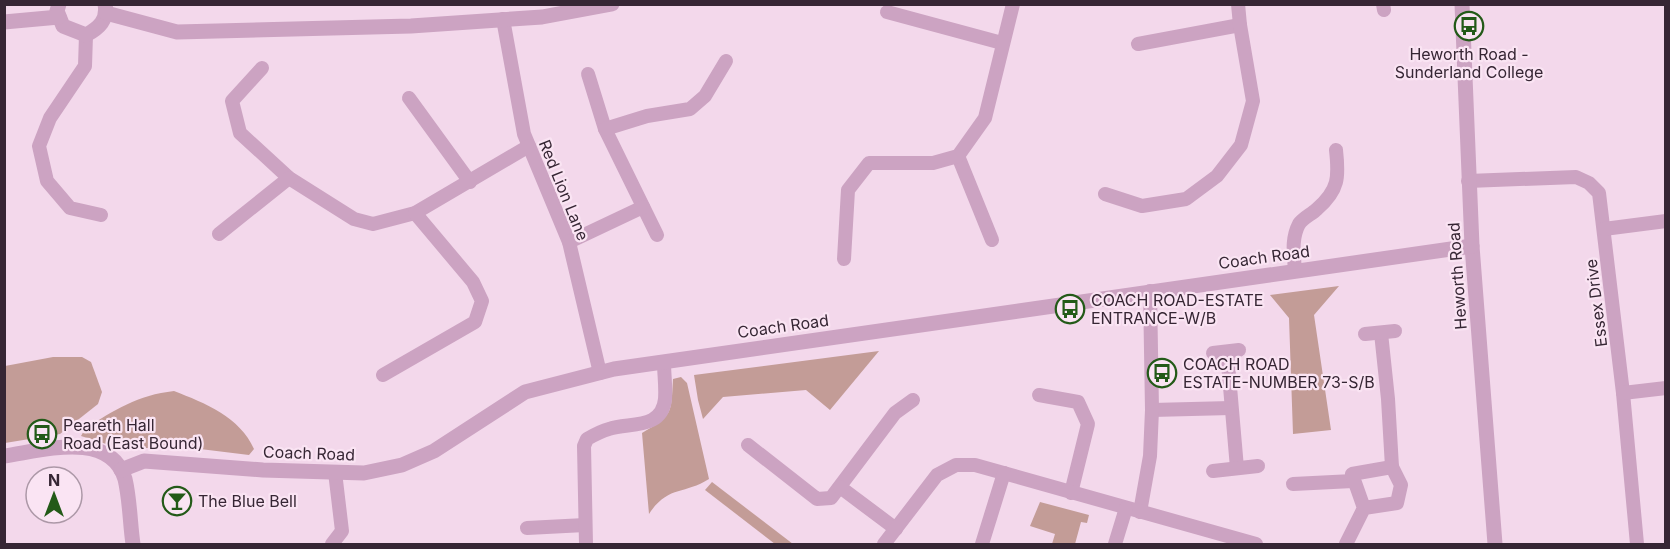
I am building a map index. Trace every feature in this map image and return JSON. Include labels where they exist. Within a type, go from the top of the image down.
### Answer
[{"type":"street","points":[[4,22],[59,11],[63,26],[86,34],[99,28],[106,9],[177,32],[411,26],[542,17],[612,4]]},
{"type":"street","points":[[844,259],[848,190],[869,163],[933,163],[958,156],[985,118],[1013,4]]},
{"type":"street","points":[[1105,194],[1142,206],[1186,199],[1217,176],[1241,145],[1253,101],[1238,4]]},
{"type":"street","name":"Heworth Road","points":[[1462,4],[1468,181],[1495,544]]},
{"type":"street","points":[[887,12],[1002,43]]},
{"type":"street","name":"Red Lion Lane","points":[[503,19],[524,134],[569,242],[600,373]]},
{"type":"street","points":[[1138,44],[1240,26]]},
{"type":"street","points":[[86,34],[85,66],[50,118],[39,146],[47,181],[70,208],[101,215]]},
{"type":"street","points":[[605,129],[647,116],[690,109],[705,96],[726,62]]},
{"type":"street","points":[[262,68],[232,101],[240,133],[289,178],[354,219],[373,224],[415,213],[529,146]]},
{"type":"street","points":[[588,74],[605,129],[657,235]]},
{"type":"street","points":[[409,98],[470,182]]},
{"type":"street","points":[[1295,271],[1293,242],[1300,223],[1319,208],[1335,190],[1338,169],[1336,150]]},
{"type":"street","points":[[958,156],[992,240]]},
{"type":"street","name":"Essex Drive","points":[[1468,181],[1576,177],[1589,183],[1599,193],[1623,393],[1637,544]]},
{"type":"street","points":[[219,234],[289,178]]},
{"type":"street","points":[[569,242],[643,207]]},
{"type":"street","points":[[383,375],[475,322],[482,301],[473,282],[415,213]]},
{"type":"street","points":[[1604,229],[1665,221]]},
{"type":"street","name":"Coach Road","points":[[121,470],[144,461],[263,470],[364,473],[402,465],[434,451],[525,392],[600,373],[1150,291],[1472,246]]},
{"type":"street","points":[[1140,512],[1150,456],[1152,410],[1150,291]]},
{"type":"street","points":[[1365,334],[1395,331]]},
{"type":"street","points":[[1364,508],[1397,503],[1401,485],[1392,467],[1381,333]]},
{"type":"street","points":[[1226,352],[1236,468]]},
{"type":"street","points":[[586,544],[584,446],[587,439],[609,428],[652,421],[661,412],[665,401],[664,362]]},
{"type":"street","points":[[1623,393],[1665,388]]},
{"type":"street","points":[[1039,395],[1078,402],[1088,424],[1071,493]]},
{"type":"street","points":[[748,445],[817,500],[831,498],[895,413],[913,400]]},
{"type":"street","points":[[1152,410],[1231,408]]},
{"type":"street","points":[[4,456],[67,446],[84,446],[113,459],[125,481],[133,544]]},
{"type":"street","points":[[771,464],[780,453]]},
{"type":"street","points":[[884,544],[938,475],[956,465],[975,465],[1256,544]]},
{"type":"street","points":[[1213,471],[1258,466]]},
{"type":"street","points":[[1346,544],[1364,508],[1352,474],[1392,467]]},
{"type":"street","points":[[332,544],[342,531],[336,472]]},
{"type":"street","points":[[982,544],[1004,473]]},
{"type":"street","points":[[1293,484],[1353,481]]},
{"type":"street","points":[[840,487],[896,529]]},
{"type":"street","points":[[1115,544],[1126,508]]},
{"type":"street","points":[[527,528],[585,525]]},
{"type":"shaded area","points":[[1339,286],[1314,315],[1331,430],[1293,434],[1289,318],[1270,295]]},
{"type":"shaded area","points":[[879,351],[830,410],[806,390],[723,397],[703,419],[694,375]]},
{"type":"shaded area","points":[[53,357],[82,357],[91,362],[102,392],[98,404],[60,434],[5,443],[5,366]]},
{"type":"shaded area","points":[[681,377],[687,383],[709,479],[670,494],[649,514],[642,433],[665,417],[672,400],[673,379]]},
{"type":"shaded area","points":[[174,391],[220,412],[240,428],[254,449],[249,455],[192,448],[119,448],[81,436],[85,429],[127,404],[149,396]]},
{"type":"shaded area","points":[[712,482],[793,544],[775,544],[705,490]]},
{"type":"shaded area","points":[[1040,502],[1089,515],[1087,523],[1081,522],[1075,544],[1052,544],[1055,534],[1030,526]]},
{"type":"place","name":"Heworth Road - Sunderland College","points":[[1469,26]]},
{"type":"place","name":"COACH ROAD-ESTATE ENTRANCE-W/B","points":[[1070,309]]},
{"type":"place","name":"COACH ROAD ESTATE-NUMBER 73-S/B","points":[[1162,373]]},
{"type":"place","name":"Peareth Hall Road (East Bound)","points":[[42,434]]},
{"type":"place","name":"The Blue Bell","points":[[177,501]]}]
